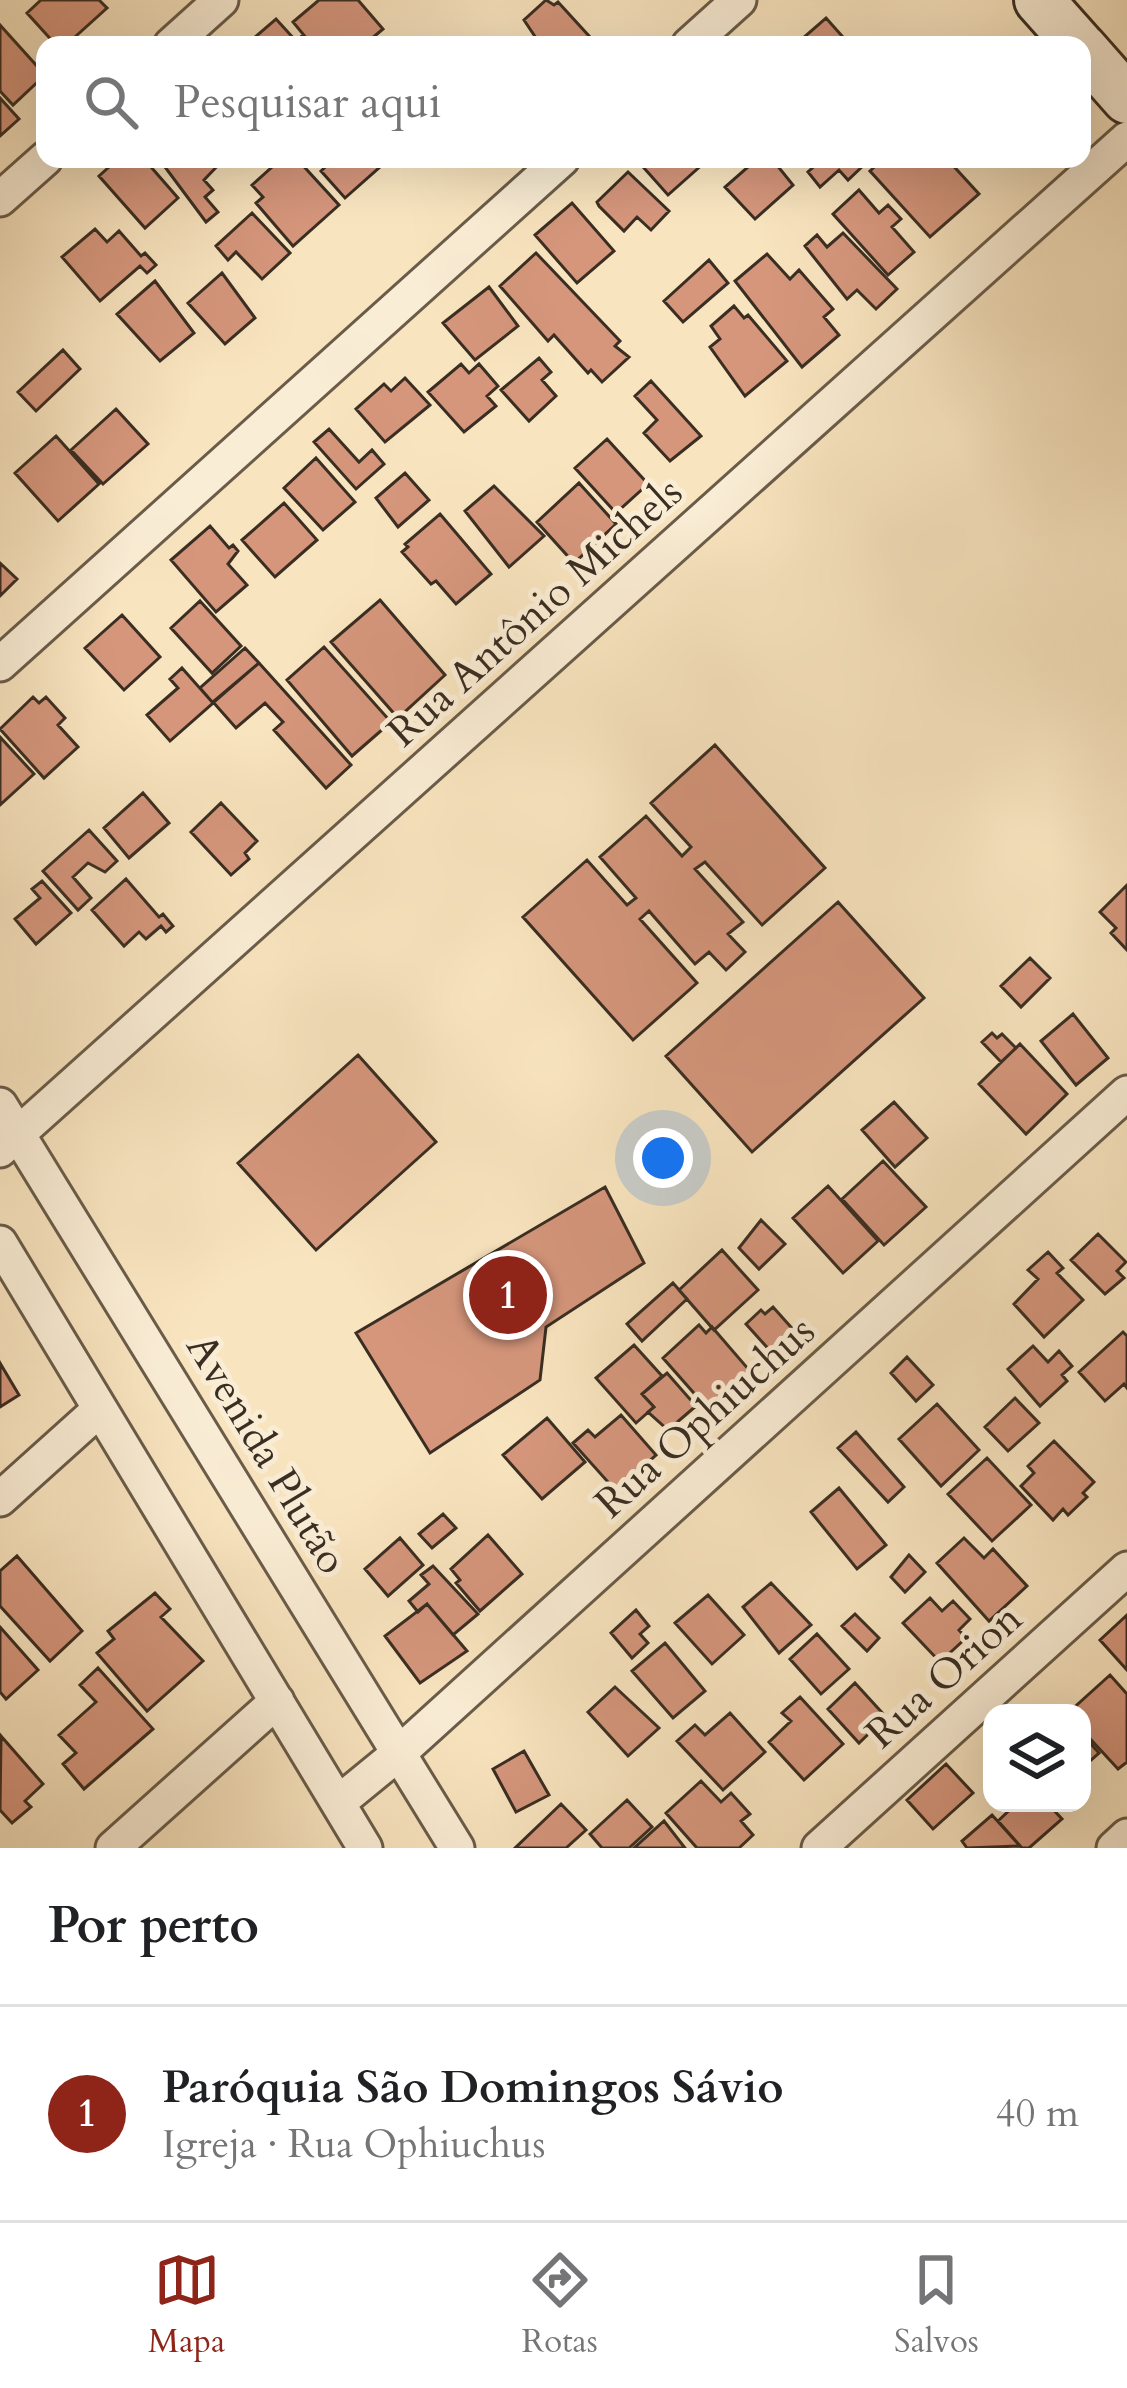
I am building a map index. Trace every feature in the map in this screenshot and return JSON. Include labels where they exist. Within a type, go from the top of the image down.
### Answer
[{"type":"street","points":[[181,36],[221,0]]},
{"type":"street","points":[[699,36],[739,0]]},
{"type":"street","points":[[1039,0],[1070,36]]},
{"type":"street","points":[[1091,59],[1127,99]]},
{"type":"street","name":"Rua Antônio Michels","points":[[6,1130],[1127,139]]},
{"type":"street","points":[[0,200],[36,167]]},
{"type":"street","points":[[0,664],[552,168]]},
{"type":"street","name":"Rua Ophiuchus","points":[[338,1803],[399,1753],[1127,1093]]},
{"type":"street","name":"Avenida Plutão","points":[[6,1130],[457,1848]]},
{"type":"street","points":[[0,1243],[365,1848]]},
{"type":"street","points":[[0,1499],[100,1409]]},
{"type":"street","name":"Rua Orion","points":[[819,1848],[1127,1569]]},
{"type":"street","points":[[112,1848],[277,1701]]},
{"type":"street","points":[[1114,1848],[1127,1836]]},
{"type":"building","points":[[41,0],[99,0],[107,8],[76,36],[48,36],[27,13]]},
{"type":"building","points":[[319,0],[358,0],[383,29],[375,36],[305,36],[293,22]]},
{"type":"building","points":[[546,0],[554,5],[558,2],[589,36],[535,36],[524,20]]},
{"type":"building","points":[[826,18],[842,36],[805,36]]},
{"type":"building","points":[[276,19],[291,36],[256,36]]},
{"type":"building","points":[[0,25],[36,65],[36,83],[13,105],[0,91]]},
{"type":"building","points":[[0,98],[19,119],[0,136]]},
{"type":"building","points":[[108,168],[152,168],[178,198],[145,228],[99,176]]},
{"type":"building","points":[[166,168],[215,168],[204,180],[213,190],[205,197],[218,212],[206,222]]},
{"type":"building","points":[[271,168],[305,168],[339,205],[293,246],[256,203],[263,197],[252,185]]},
{"type":"building","points":[[324,168],[379,168],[345,198],[321,171]]},
{"type":"building","points":[[644,168],[698,168],[668,195]]},
{"type":"building","points":[[747,168],[779,168],[793,185],[755,219],[725,187]]},
{"type":"building","points":[[812,168],[861,168],[848,180],[839,170],[820,187],[808,172]]},
{"type":"building","points":[[955,168],[979,194],[930,237],[870,171]]},
{"type":"building","points":[[628,172],[669,211],[651,230],[637,217],[624,231],[597,202]]},
{"type":"building","points":[[859,190],[879,213],[888,205],[901,219],[892,227],[914,252],[888,275],[833,214]]},
{"type":"building","points":[[572,203],[614,251],[577,283],[535,235]]},
{"type":"building","points":[[252,213],[290,253],[262,279],[236,252],[228,260],[216,246]]},
{"type":"building","points":[[95,229],[107,242],[119,231],[156,265],[147,273],[140,266],[100,301],[62,257]]},
{"type":"building","points":[[843,233],[897,289],[876,309],[857,290],[847,299],[805,246],[817,235],[827,247]]},
{"type":"building","points":[[536,253],[620,341],[615,346],[629,357],[602,382],[554,335],[548,341],[500,286]]},
{"type":"building","points":[[767,254],[790,279],[799,270],[833,309],[824,317],[839,335],[802,367],[735,281]]},
{"type":"building","points":[[709,260],[728,283],[683,322],[664,301]]},
{"type":"building","points":[[222,273],[255,318],[225,344],[188,303]]},
{"type":"building","points":[[155,281],[194,333],[160,361],[117,314]]},
{"type":"building","points":[[489,287],[518,326],[475,360],[443,323]]},
{"type":"building","points":[[734,306],[744,318],[748,315],[787,361],[745,396],[710,347],[720,339],[711,326]]},
{"type":"building","points":[[63,350],[80,369],[36,411],[18,392]]},
{"type":"building","points":[[539,358],[551,372],[542,380],[556,396],[529,421],[501,390]]},
{"type":"building","points":[[461,364],[469,373],[479,364],[498,386],[487,396],[496,406],[464,432],[428,392]]},
{"type":"building","points":[[405,378],[430,405],[385,442],[356,409],[384,384],[391,391]]},
{"type":"building","points":[[651,381],[701,436],[670,461],[644,433],[657,420],[635,396]]},
{"type":"building","points":[[116,409],[148,444],[103,484],[71,450]]},
{"type":"building","points":[[329,429],[359,462],[372,450],[384,464],[356,489],[314,442]]},
{"type":"building","points":[[56,436],[99,484],[58,521],[15,473]]},
{"type":"building","points":[[607,439],[648,484],[616,513],[575,468]]},
{"type":"building","points":[[316,458],[355,502],[323,530],[284,488]]},
{"type":"building","points":[[405,473],[429,500],[398,527],[376,498]]},
{"type":"building","points":[[579,483],[616,524],[574,563],[537,522]]},
{"type":"building","points":[[494,486],[544,536],[509,567],[465,511]]},
{"type":"building","points":[[284,503],[317,540],[275,577],[242,540]]},
{"type":"building","points":[[440,514],[491,574],[456,604],[402,552]]},
{"type":"building","points":[[210,526],[229,548],[233,545],[238,551],[228,564],[247,585],[216,612],[171,560]]},
{"type":"building","points":[[0,563],[17,579],[0,596]]},
{"type":"building","points":[[380,600],[445,675],[398,718],[331,642]]},
{"type":"building","points":[[200,601],[241,646],[212,673],[171,628]]},
{"type":"building","points":[[122,615],[160,657],[124,690],[85,648]]},
{"type":"building","points":[[324,647],[391,722],[352,756],[287,680]]},
{"type":"building","points":[[245,648],[259,663],[213,703],[200,688]]},
{"type":"building","points":[[259,663],[351,765],[326,788],[274,730],[283,722],[265,703],[236,728],[213,702]]},
{"type":"building","points":[[182,668],[213,703],[170,741],[147,715],[178,688],[170,679]]},
{"type":"building","points":[[33,697],[39,703],[46,697],[65,718],[58,725],[78,747],[44,778],[0,729]]},
{"type":"building","points":[[0,737],[34,774],[0,805]]},
{"type":"building","points":[[715,745],[825,868],[762,925],[705,862],[695,869],[743,922],[728,934],[745,952],[726,970],[709,952],[695,964],[649,911],[640,919],[697,983],[633,1040],[523,917],[587,860],[627,905],[636,898],[600,857],[646,816],[682,856],[691,847],[651,803]]},
{"type":"building","points":[[143,793],[169,823],[129,858],[104,828]]},
{"type":"building","points":[[221,803],[257,841],[245,853],[249,859],[231,875],[191,832]]},
{"type":"building","points":[[89,830],[117,861],[105,872],[88,863],[73,877],[91,898],[78,910],[43,871]]},
{"type":"building","points":[[126,879],[173,926],[166,932],[161,926],[146,939],[139,932],[124,946],[92,910]]},
{"type":"building","points":[[42,881],[71,913],[36,944],[15,919],[40,898],[32,889]]},
{"type":"building","points":[[1127,885],[1127,950],[1111,933],[1116,928],[1100,912]]},
{"type":"building","points":[[838,902],[924,998],[752,1152],[666,1056]]},
{"type":"building","points":[[1030,958],[1050,978],[1021,1007],[1001,986]]},
{"type":"building","points":[[1073,1014],[1108,1058],[1076,1085],[1041,1041]]},
{"type":"building","points":[[992,1033],[997,1038],[1002,1034],[1016,1048],[1001,1062],[982,1042]]},
{"type":"building","points":[[1020,1044],[1067,1094],[1026,1134],[979,1084]]},
{"type":"building","points":[[358,1055],[436,1142],[316,1250],[238,1163]]},
{"type":"building","points":[[894,1102],[927,1138],[895,1167],[862,1130]]},
{"type":"building","points":[[883,1161],[926,1207],[884,1245],[842,1199]]},
{"type":"building","points":[[828,1186],[878,1241],[843,1273],[793,1218]]},
{"type":"building","points":[[605,1187],[644,1263],[546,1327],[540,1380],[430,1453],[356,1333]]},
{"type":"building","points":[[761,1220],[785,1244],[759,1269],[739,1248]]},
{"type":"building","points":[[1098,1234],[1126,1262],[1117,1271],[1124,1278],[1105,1294],[1071,1260]]},
{"type":"building","points":[[722,1250],[758,1290],[714,1330],[679,1290]]},
{"type":"building","points":[[1048,1252],[1063,1268],[1057,1273],[1083,1300],[1044,1337],[1014,1304],[1038,1279],[1028,1270]]},
{"type":"building","points":[[673,1283],[687,1299],[642,1341],[627,1324]]},
{"type":"building","points":[[773,1307],[806,1344],[783,1365],[746,1324],[761,1310],[765,1314]]},
{"type":"building","points":[[699,1325],[706,1333],[712,1327],[750,1371],[708,1409],[663,1358]]},
{"type":"building","points":[[1123,1332],[1127,1336],[1127,1388],[1124,1384],[1105,1401],[1079,1372]]},
{"type":"building","points":[[634,1345],[662,1376],[642,1394],[654,1407],[636,1423],[596,1378]]},
{"type":"building","points":[[1033,1346],[1048,1362],[1059,1351],[1072,1366],[1062,1375],[1067,1381],[1040,1406],[1008,1369]]},
{"type":"building","points":[[907,1357],[933,1385],[916,1401],[891,1373]]},
{"type":"building","points":[[0,1363],[19,1395],[0,1407]]},
{"type":"building","points":[[667,1373],[696,1406],[668,1430],[648,1412],[654,1407],[642,1394]]},
{"type":"building","points":[[1015,1398],[1039,1423],[1008,1451],[985,1427]]},
{"type":"building","points":[[937,1404],[979,1450],[941,1486],[899,1439]]},
{"type":"building","points":[[621,1415],[656,1455],[616,1491],[573,1443],[588,1430],[595,1437]]},
{"type":"building","points":[[547,1418],[585,1462],[542,1499],[503,1455]]},
{"type":"building","points":[[856,1432],[904,1487],[888,1502],[838,1448]]},
{"type":"building","points":[[1054,1441],[1094,1482],[1083,1493],[1087,1497],[1068,1515],[1063,1509],[1053,1520],[1021,1486],[1034,1473],[1028,1466]]},
{"type":"building","points":[[987,1458],[1031,1505],[992,1541],[948,1494]]},
{"type":"building","points":[[839,1488],[886,1545],[857,1569],[811,1512]]},
{"type":"building","points":[[443,1514],[456,1528],[432,1548],[419,1534]]},
{"type":"building","points":[[488,1535],[522,1574],[480,1611],[456,1583],[460,1580],[451,1569]]},
{"type":"building","points":[[400,1538],[423,1565],[388,1596],[365,1569]]},
{"type":"building","points":[[964,1538],[984,1558],[993,1549],[1027,1586],[989,1621],[937,1563]]},
{"type":"building","points":[[909,1555],[925,1572],[905,1592],[891,1577]]},
{"type":"building","points":[[17,1556],[82,1631],[50,1661],[0,1606],[0,1571]]},
{"type":"building","points":[[433,1566],[478,1614],[453,1635],[427,1604],[418,1612],[409,1601],[429,1584],[421,1575]]},
{"type":"building","points":[[771,1583],[811,1625],[779,1653],[743,1607]]},
{"type":"building","points":[[155,1593],[170,1609],[161,1617],[203,1661],[147,1711],[97,1653],[114,1639],[108,1631]]},
{"type":"building","points":[[708,1595],[744,1635],[712,1664],[675,1623]]},
{"type":"building","points":[[930,1598],[942,1611],[953,1601],[970,1619],[959,1630],[966,1638],[940,1662],[903,1623]]},
{"type":"building","points":[[427,1604],[467,1651],[420,1683],[385,1636]]},
{"type":"building","points":[[636,1610],[649,1626],[640,1634],[648,1643],[632,1658],[611,1633]]},
{"type":"building","points":[[855,1614],[879,1638],[867,1651],[842,1626]]},
{"type":"building","points":[[1127,1615],[1127,1670],[1100,1640]]},
{"type":"building","points":[[0,1627],[38,1670],[6,1699],[0,1692]]},
{"type":"building","points":[[817,1634],[849,1669],[821,1694],[790,1659]]},
{"type":"building","points":[[665,1643],[705,1691],[673,1718],[632,1671]]},
{"type":"building","points":[[98,1668],[153,1729],[84,1789],[63,1764],[76,1753],[59,1735],[96,1702],[80,1685]]},
{"type":"building","points":[[1110,1675],[1127,1694],[1127,1762],[1118,1769],[1091,1740],[1091,1704],[1078,1704]]},
{"type":"building","points":[[855,1683],[886,1717],[859,1743],[828,1709]]},
{"type":"building","points":[[615,1687],[659,1728],[628,1756],[588,1712]]},
{"type":"building","points":[[800,1697],[843,1744],[804,1780],[769,1742],[791,1721],[782,1713]]},
{"type":"building","points":[[730,1713],[765,1752],[723,1790],[677,1741],[695,1725],[705,1735]]},
{"type":"building","points":[[1,1736],[43,1784],[25,1801],[31,1807],[12,1823],[0,1810]]},
{"type":"building","points":[[524,1751],[549,1795],[516,1812],[493,1769]]},
{"type":"building","points":[[946,1764],[973,1793],[933,1829],[907,1800]]},
{"type":"building","points":[[701,1781],[721,1802],[731,1793],[750,1814],[741,1821],[753,1835],[739,1848],[697,1848],[666,1813]]},
{"type":"building","points":[[627,1800],[652,1827],[629,1848],[602,1848],[590,1834]]},
{"type":"building","points":[[561,1804],[586,1830],[566,1848],[515,1848]]},
{"type":"building","points":[[1008,1812],[1055,1812],[1062,1819],[1029,1848],[1022,1848],[998,1821]]},
{"type":"building","points":[[992,1815],[1020,1846],[967,1848],[962,1841]]},
{"type":"building","points":[[664,1821],[685,1848],[634,1848]]},
{"type":"place","name":"Paróquia São Domingos Sávio","points":[[508,1295]]}]
